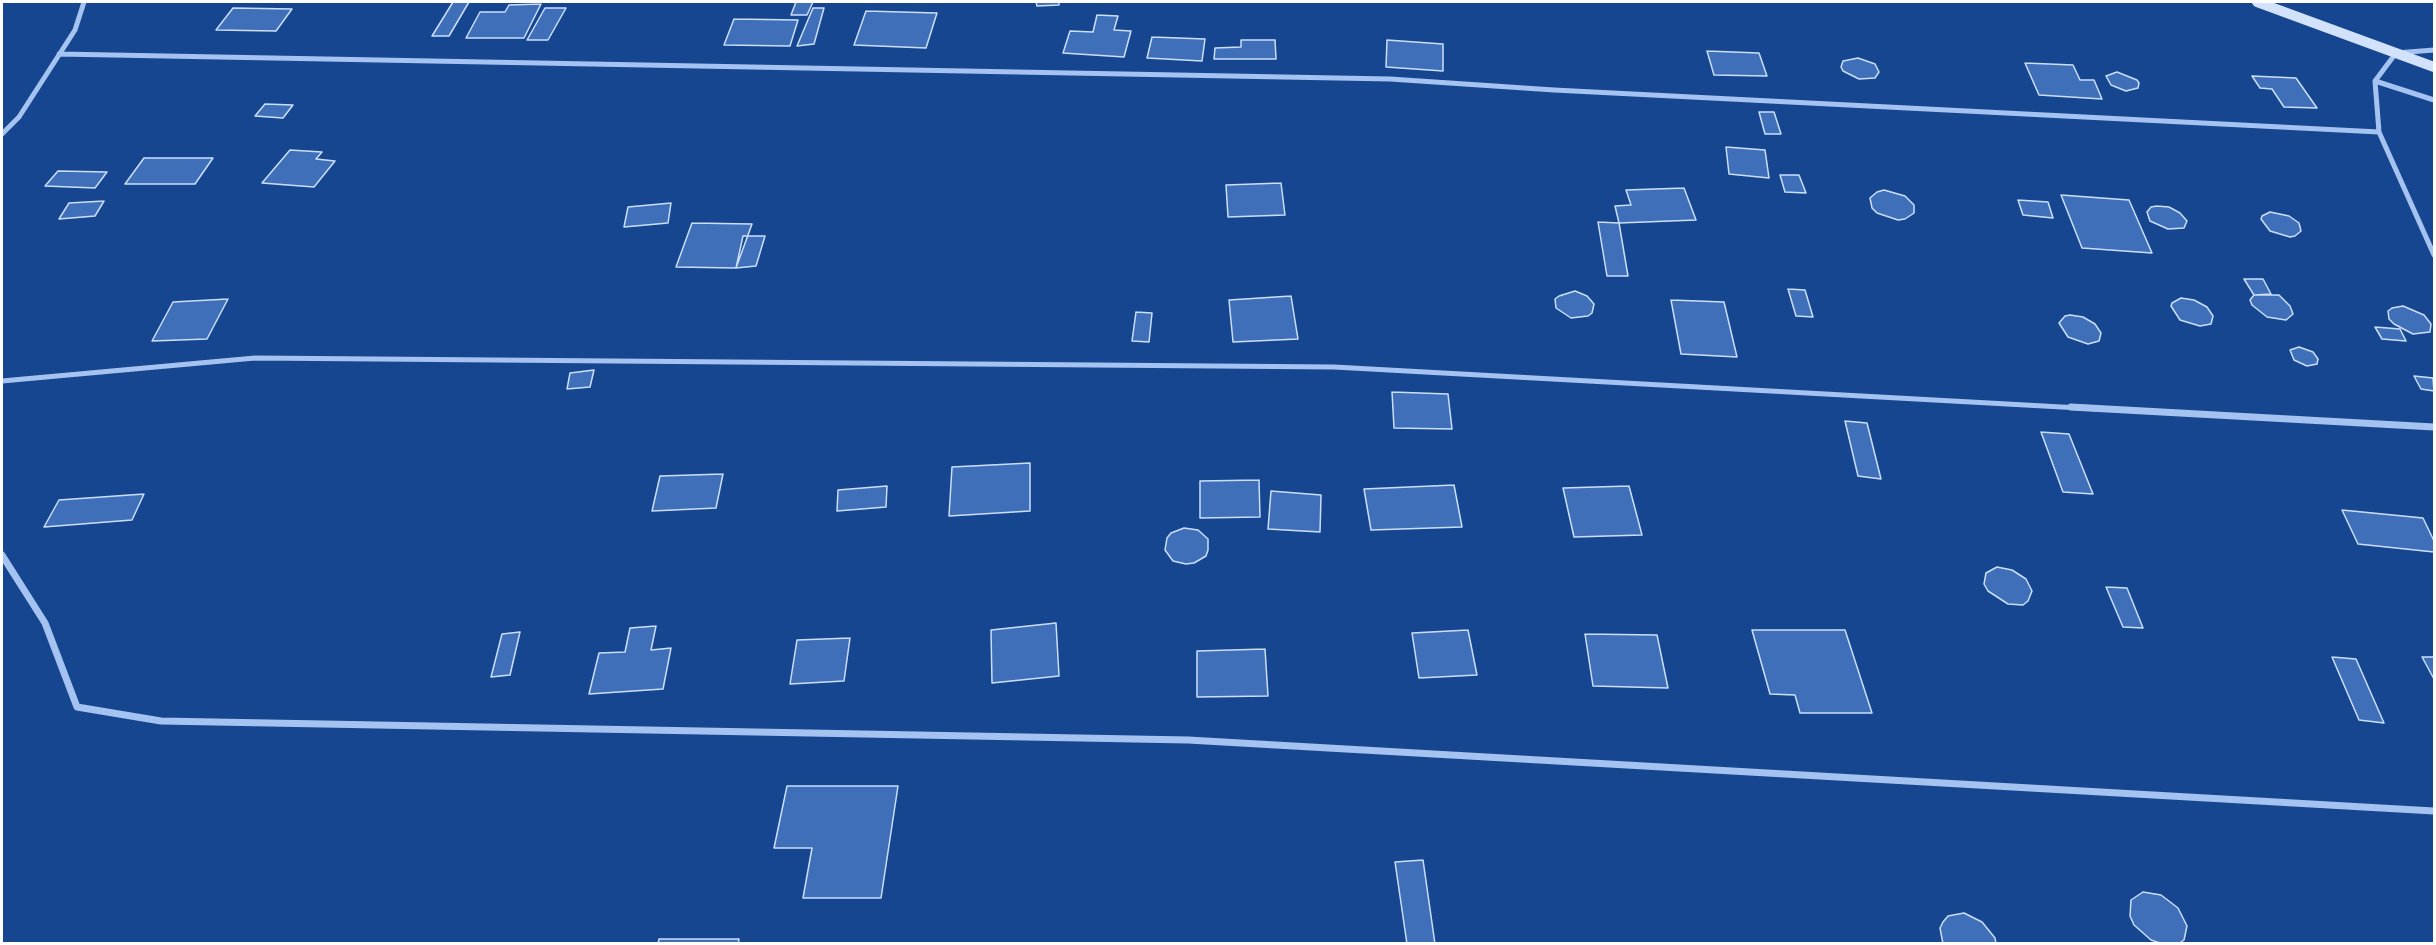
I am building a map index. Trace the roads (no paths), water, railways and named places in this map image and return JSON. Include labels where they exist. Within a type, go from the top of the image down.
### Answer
[{"type":"main road","points":[[2257,2],[2434,67]]},
{"type":"street","points":[[2,134],[19,117],[75,30],[84,2]]},
{"type":"street","points":[[2434,50],[2396,52],[2375,81],[2379,132],[2434,255]]},
{"type":"street","points":[[59,54],[1390,79],[1554,90],[2379,132]]},
{"type":"street","points":[[2375,81],[2434,100]]},
{"type":"street","points":[[2,381],[255,358],[1334,367],[2434,427]]},
{"type":"street","points":[[2,555],[45,623],[77,707],[161,721],[1188,740],[2434,811]]}]
